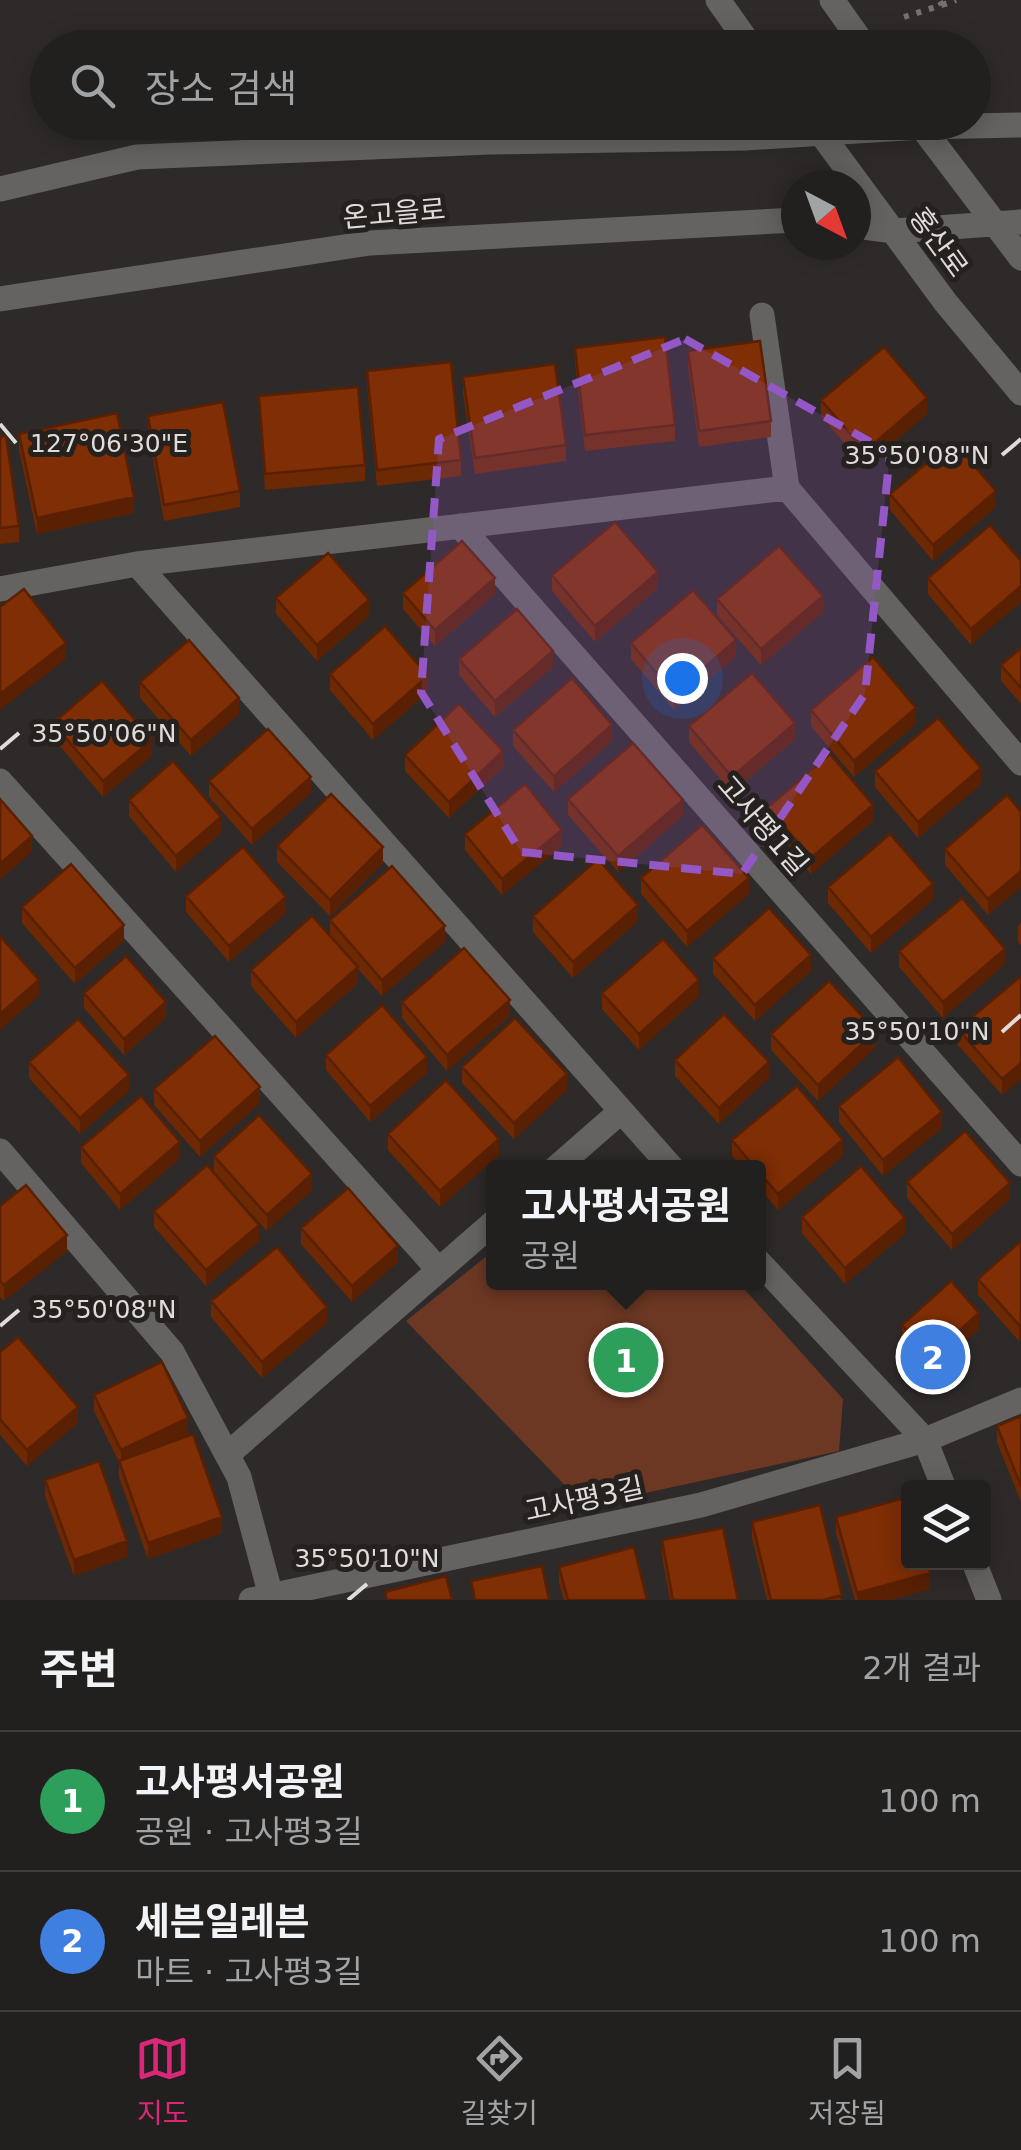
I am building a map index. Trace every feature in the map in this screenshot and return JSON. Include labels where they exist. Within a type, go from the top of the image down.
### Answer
[{"type":"street","points":[[718,0],[739,30]]},
{"type":"street","points":[[832,0],[853,30]]},
{"type":"street","points":[[991,125],[1021,125]]},
{"type":"street","points":[[0,188],[137,156],[536,140]]},
{"type":"street","name":"홍산로","points":[[827,140],[946,303],[1021,393]]},
{"type":"street","name":"홍산로","points":[[931,140],[1021,258]]},
{"type":"street","name":"온고을로","points":[[0,299],[370,243],[781,221]]},
{"type":"street","points":[[871,228],[894,231],[1021,222]]},
{"type":"street","points":[[762,315],[787,488],[1021,763]]},
{"type":"street","points":[[0,589],[136,564],[787,488]]},
{"type":"street","name":"고사평1길","points":[[460,526],[1021,1164]]},
{"type":"street","points":[[136,564],[665,1160]]},
{"type":"street","points":[[0,782],[440,1270]]},
{"type":"street","points":[[565,1160],[620,1112]]},
{"type":"street","points":[[0,1152],[172,1352],[239,1477],[261,1598]]},
{"type":"street","points":[[226,1454],[486,1229]]},
{"type":"street","points":[[766,1270],[925,1440],[941,1480]]},
{"type":"street","name":"고사평3길","points":[[261,1598],[701,1505],[925,1440],[1021,1400]]},
{"type":"street","points":[[977,1570],[989,1600]]},
{"type":"path","points":[[904,17],[940,2],[956,0]]},
{"type":"highlighted area","points":[[685,339],[890,453],[865,694],[742,874],[521,852],[421,692],[439,439]]},
{"type":"shaded area","points":[[486,1257],[486,1290],[745,1290],[843,1399],[839,1451],[585,1506],[406,1321]]},
{"type":"building","points":[[665,337],[675,425],[585,435],[575,348]]},
{"type":"building","points":[[760,341],[771,421],[699,431],[688,351]]},
{"type":"building","points":[[884,347],[927,398],[865,451],[821,400]]},
{"type":"building","points":[[451,362],[461,460],[377,470],[367,371]]},
{"type":"building","points":[[555,364],[566,445],[475,458],[463,377]]},
{"type":"building","points":[[358,387],[365,465],[265,474],[259,396]]},
{"type":"building","points":[[223,402],[240,491],[164,505],[148,416]]},
{"type":"building","points":[[117,413],[134,497],[37,518],[19,434]]},
{"type":"building","points":[[6,436],[19,526],[0,528],[0,437]]},
{"type":"building","points":[[953,441],[996,491],[933,545],[890,494]]},
{"type":"building","points":[[615,522],[658,572],[595,626],[552,575]]},
{"type":"building","points":[[990,525],[1021,561],[1021,586],[971,629],[928,578]]},
{"type":"building","points":[[462,541],[495,578],[435,630],[403,593]]},
{"type":"building","points":[[779,546],[823,596],[761,649],[717,599]]},
{"type":"building","points":[[328,553],[369,600],[317,645],[276,598]]},
{"type":"building","points":[[24,589],[66,643],[0,694],[0,607]]},
{"type":"building","points":[[693,590],[736,640],[674,694],[631,643]]},
{"type":"building","points":[[517,609],[553,651],[495,701],[459,659]]},
{"type":"building","points":[[385,626],[428,676],[373,724],[330,674]]},
{"type":"building","points":[[189,640],[239,698],[191,740],[140,682]]},
{"type":"building","points":[[1021,648],[1021,688],[1001,665]]},
{"type":"building","points":[[873,657],[916,708],[854,761],[811,710]]},
{"type":"building","points":[[752,673],[795,723],[732,777],[689,726]]},
{"type":"building","points":[[572,678],[612,725],[554,776],[513,730]]},
{"type":"building","points":[[102,681],[152,740],[103,781],[53,723]]},
{"type":"building","points":[[459,704],[503,751],[449,802],[405,755]]},
{"type":"building","points":[[938,718],[981,768],[918,822],[875,771]]},
{"type":"building","points":[[268,729],[311,777],[252,829],[209,781]]},
{"type":"building","points":[[633,743],[683,800],[618,856],[568,799]]},
{"type":"building","points":[[830,754],[873,805],[811,858],[768,807]]},
{"type":"building","points":[[173,761],[221,817],[176,856],[129,800]]},
{"type":"building","points":[[525,784],[562,830],[502,879],[465,834]]},
{"type":"building","points":[[331,794],[383,847],[330,900],[277,846]]},
{"type":"building","points":[[1007,795],[1021,812],[1021,871],[988,899],[945,849]]},
{"type":"building","points":[[0,799],[32,836],[0,864]]},
{"type":"building","points":[[702,825],[749,878],[687,931],[641,878]]},
{"type":"building","points":[[890,834],[933,884],[871,937],[828,887]]},
{"type":"building","points":[[243,847],[286,897],[229,946],[186,896]]},
{"type":"building","points":[[598,859],[638,905],[573,962],[533,916]]},
{"type":"building","points":[[71,864],[124,925],[75,968],[22,907]]},
{"type":"building","points":[[392,866],[445,926],[382,980],[330,920]]},
{"type":"building","points":[[962,898],[1005,949],[943,1002],[899,951]]},
{"type":"building","points":[[769,908],[811,955],[755,1005],[713,958]]},
{"type":"building","points":[[312,916],[358,967],[296,1022],[251,970]]},
{"type":"building","points":[[0,936],[39,980],[0,1014]]},
{"type":"building","points":[[663,939],[699,980],[639,1034],[602,993]]},
{"type":"building","points":[[464,948],[510,1000],[447,1055],[402,1002]]},
{"type":"building","points":[[126,956],[166,1002],[124,1039],[84,993]]},
{"type":"building","points":[[1021,976],[1021,1063],[1002,1079],[958,1029]]},
{"type":"building","points":[[829,981],[876,1031],[818,1085],[771,1034]]},
{"type":"building","points":[[382,1005],[427,1057],[370,1106],[326,1055]]},
{"type":"building","points":[[724,1014],[769,1062],[719,1108],[675,1060]]},
{"type":"building","points":[[515,1018],[567,1074],[514,1123],[462,1067]]},
{"type":"building","points":[[78,1019],[129,1075],[80,1118],[29,1062]]},
{"type":"building","points":[[215,1036],[260,1087],[200,1141],[154,1089]]},
{"type":"building","points":[[898,1057],[942,1112],[883,1160],[839,1106]]},
{"type":"building","points":[[446,1080],[499,1139],[440,1191],[388,1134]]},
{"type":"building","points":[[797,1086],[843,1140],[778,1194],[766,1180],[766,1160],[748,1160],[732,1140]]},
{"type":"building","points":[[141,1096],[180,1142],[120,1194],[81,1147]]},
{"type":"building","points":[[259,1115],[312,1174],[267,1215],[214,1156]]},
{"type":"building","points":[[965,1131],[1010,1183],[952,1234],[907,1182]]},
{"type":"building","points":[[207,1165],[259,1225],[206,1270],[154,1211]]},
{"type":"building","points":[[861,1166],[905,1218],[845,1268],[802,1217]]},
{"type":"building","points":[[26,1185],[67,1235],[4,1285],[0,1281],[0,1206]]},
{"type":"building","points":[[348,1188],[398,1246],[352,1286],[301,1228]]},
{"type":"building","points":[[1021,1241],[1021,1323],[1019,1325],[978,1279]]},
{"type":"building","points":[[277,1247],[327,1307],[262,1362],[211,1301]]},
{"type":"building","points":[[951,1281],[979,1313],[930,1357],[902,1325]]},
{"type":"building","points":[[18,1337],[78,1407],[27,1450],[0,1419],[0,1352]]},
{"type":"building","points":[[162,1362],[188,1418],[121,1450],[94,1395]]},
{"type":"building","points":[[1021,1416],[1021,1486],[997,1426]]},
{"type":"building","points":[[193,1434],[222,1517],[148,1543],[119,1461]]},
{"type":"building","points":[[99,1461],[127,1541],[74,1560],[45,1480]]},
{"type":"building","points":[[901,1499],[901,1570],[930,1573],[857,1593],[836,1517]]},
{"type":"building","points":[[820,1505],[842,1595],[823,1600],[771,1600],[752,1522]]},
{"type":"building","points":[[723,1528],[738,1600],[673,1600],[662,1540]]},
{"type":"building","points":[[634,1547],[647,1600],[568,1600],[559,1567]]},
{"type":"building","points":[[542,1566],[549,1600],[475,1600],[471,1581]]},
{"type":"building","points":[[446,1576],[452,1600],[387,1600],[385,1592]]},
{"type":"place","name":"세븐일레븐","points":[[933,1357]]},
{"type":"place","name":"고사평서공원","points":[[626,1360]]}]
